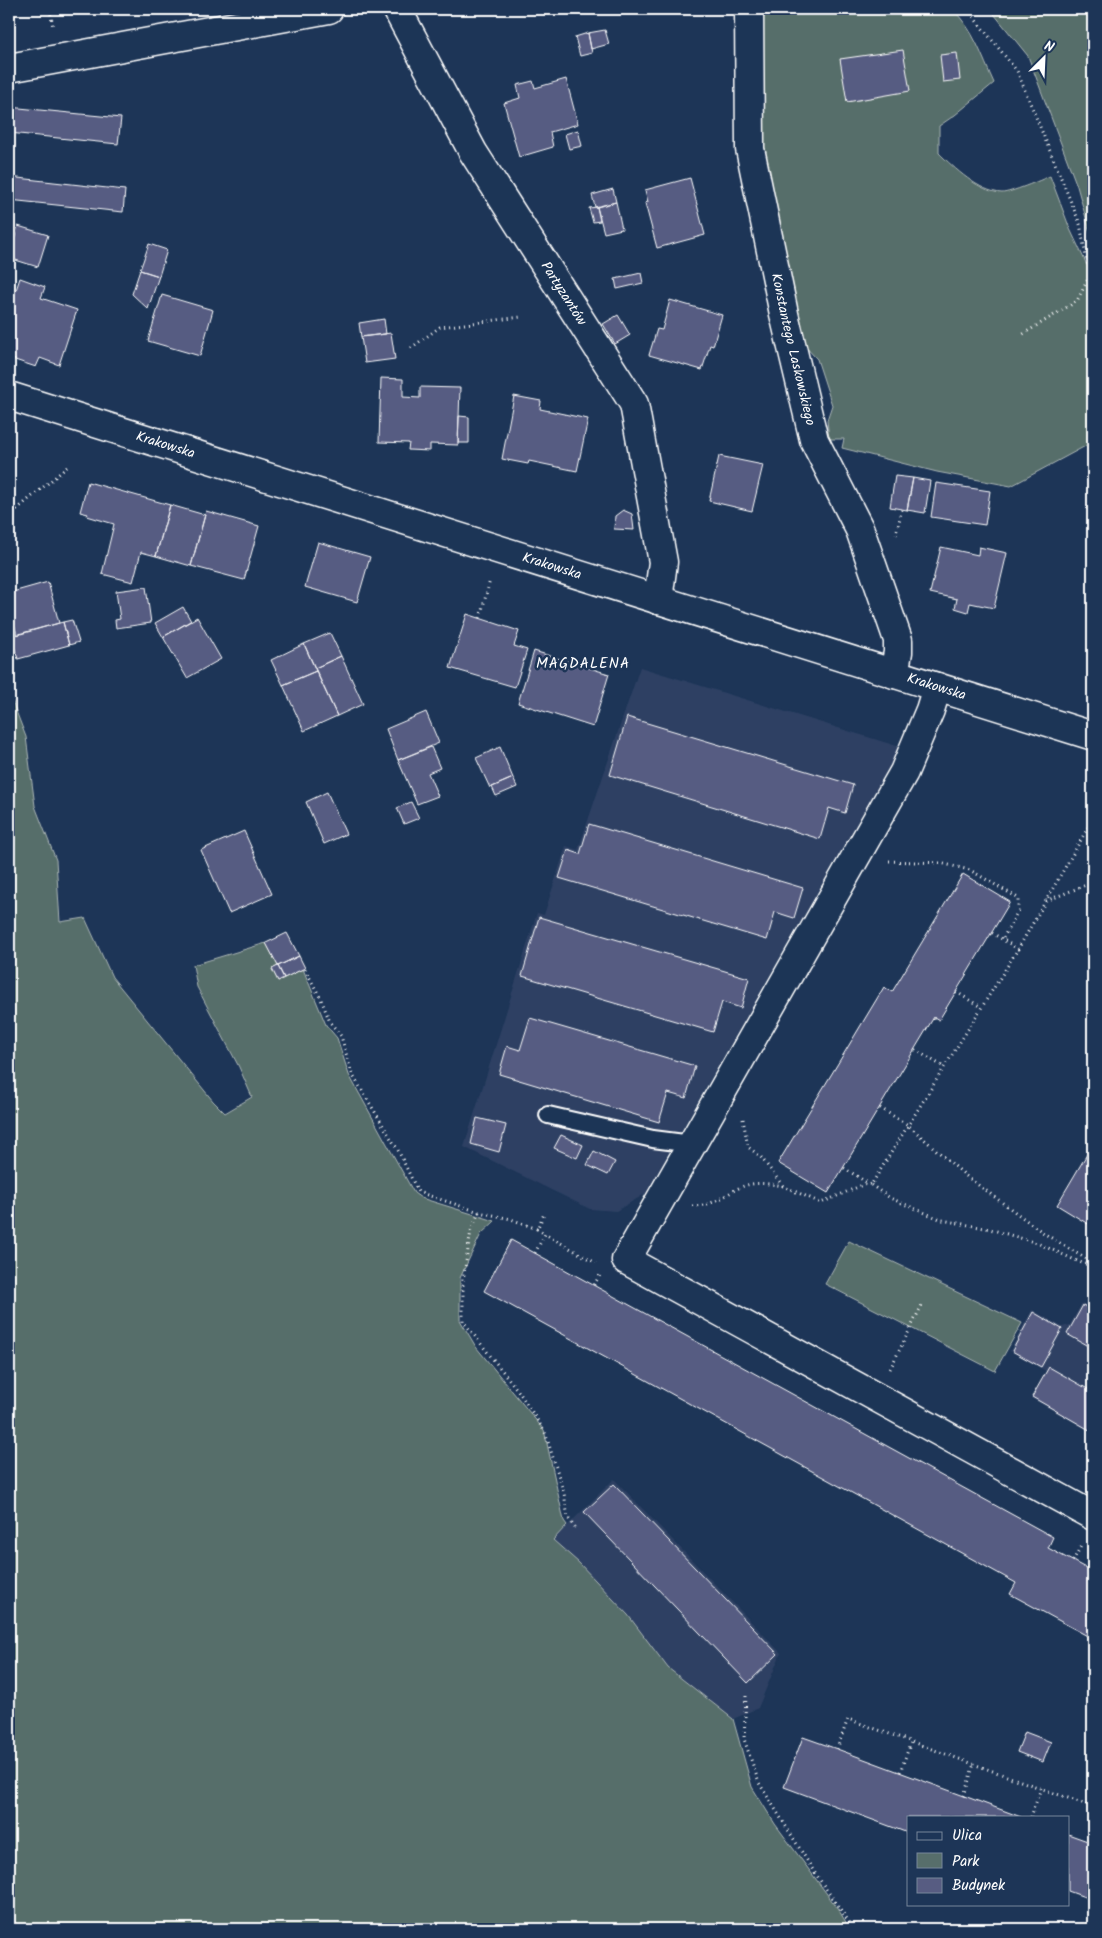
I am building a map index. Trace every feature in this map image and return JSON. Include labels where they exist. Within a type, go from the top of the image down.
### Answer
[{"type":"street","points":[[9,68],[329,9]]},
{"type":"street","name":"Partyzantów","points":[[397,9],[473,152],[634,404],[663,562],[658,600]]},
{"type":"street","name":"Konstantego Laskowskiego","points":[[749,9],[750,149],[784,314],[814,440],[860,530],[898,640],[894,674]]},
{"type":"street","name":"Krakowska","points":[[9,396],[1093,736]]},
{"type":"street","points":[[937,688],[930,710],[904,772],[626,1260],[876,1397],[1089,1527]]},
{"type":"lane","points":[[548,1115],[654,1139],[692,1144]]},
{"type":"path","points":[[967,9],[1017,71],[1080,224],[1088,267],[1092,271],[1077,301],[1020,336]]},
{"type":"path","points":[[411,348],[440,327],[521,317]]},
{"type":"path","points":[[9,516],[67,467]]},
{"type":"path","points":[[480,618],[491,579]]},
{"type":"path","points":[[661,1199],[681,1207],[701,1206],[722,1199],[746,1185],[783,1186],[821,1203],[869,1184],[1018,949],[1093,819]]},
{"type":"path","points":[[854,861],[940,863],[970,870],[1018,898],[1018,911],[1002,940]]},
{"type":"path","points":[[1046,901],[1093,882]]},
{"type":"path","points":[[992,933],[1018,949]]},
{"type":"path","points":[[305,969],[321,999],[330,1022],[340,1036],[352,1074],[398,1150],[418,1192],[479,1212],[511,1219],[545,1234]]},
{"type":"path","points":[[956,992],[981,1007]]},
{"type":"path","points":[[915,1050],[944,1067]]},
{"type":"path","points":[[880,1108],[908,1125],[966,1176],[1045,1234],[1093,1264]]},
{"type":"path","points":[[743,1118],[748,1147],[760,1156],[783,1186]]},
{"type":"path","points":[[844,1168],[890,1198],[942,1220],[990,1229],[1037,1243],[1084,1264],[1093,1264]]},
{"type":"path","points":[[479,1212],[471,1231],[463,1280],[463,1321],[519,1392],[544,1429],[564,1493],[568,1518],[575,1528]]},
{"type":"path","points":[[537,1229],[544,1214]]},
{"type":"path","points":[[876,1397],[922,1305]]},
{"type":"path","points":[[1073,1561],[1089,1527]]},
{"type":"path","points":[[746,1696],[744,1739],[759,1783],[813,1870],[854,1929]]},
{"type":"path","points":[[837,1749],[848,1719],[1093,1807]]},
{"type":"path","points":[[900,1772],[911,1742]]},
{"type":"path","points":[[964,1796],[974,1764]]},
{"type":"path","points":[[1031,1816],[1041,1788]]},
{"type":"shaded area","points":[[640,667],[900,747],[645,1194],[616,1211],[590,1209],[464,1147],[537,913],[544,915],[566,846],[578,850]]},
{"type":"shaded area","points":[[1082,1303],[1093,1309],[1093,1433],[1031,1398],[1046,1371],[1010,1351],[1032,1310],[1062,1327],[1070,1325]]},
{"type":"shaded area","points":[[614,1479],[781,1653],[758,1708],[733,1719],[668,1668],[628,1615],[579,1563],[553,1540]]},
{"type":"green space","points":[[756,9],[952,9],[960,17],[972,34],[994,83],[939,126],[939,153],[976,184],[993,192],[1012,191],[1050,176],[1070,229],[1088,267],[1093,266],[1093,442],[1011,486],[937,472],[842,448],[844,439],[829,439],[827,420],[832,405],[817,359],[799,340],[759,169]]},
{"type":"green space","points":[[990,9],[1093,9],[1093,243],[1077,186],[1028,56]]},
{"type":"green space","points":[[9,693],[26,737],[35,806],[56,860],[60,922],[85,918],[112,977],[213,1101],[225,1113],[252,1097],[239,1067],[197,987],[193,965],[266,943],[278,966],[272,969],[278,981],[303,969],[326,1025],[337,1038],[349,1075],[414,1193],[421,1198],[495,1221],[481,1234],[460,1278],[460,1320],[476,1347],[544,1430],[564,1521],[567,1525],[553,1540],[579,1563],[628,1615],[668,1668],[733,1719],[752,1787],[775,1824],[838,1909],[850,1929],[9,1929]]},
{"type":"green space","points":[[849,1241],[1022,1323],[995,1371],[825,1284]]},
{"type":"building","points":[[605,30],[609,44],[591,49],[588,33]]},
{"type":"building","points":[[588,33],[592,53],[580,56],[575,37]]},
{"type":"building","points":[[903,50],[910,91],[847,102],[840,59]]},
{"type":"building","points":[[957,53],[960,80],[943,82],[940,55]]},
{"type":"building","points":[[566,79],[578,124],[550,132],[553,147],[519,157],[504,103],[520,98],[517,85],[533,81],[535,88]]},
{"type":"building","points":[[9,107],[121,118],[118,144],[9,133]]},
{"type":"building","points":[[578,130],[582,146],[569,149],[565,134]]},
{"type":"building","points":[[9,177],[125,190],[123,212],[9,200]]},
{"type":"building","points":[[690,178],[705,235],[657,248],[645,203],[648,202],[645,190]]},
{"type":"building","points":[[613,189],[616,202],[595,207],[592,195]]},
{"type":"building","points":[[616,202],[622,229],[604,233],[597,207]]},
{"type":"building","points":[[597,207],[600,221],[593,222],[589,208]]},
{"type":"building","points":[[18,226],[48,235],[38,267],[9,258]]},
{"type":"building","points":[[149,244],[167,250],[159,276],[140,270]]},
{"type":"building","points":[[140,270],[159,276],[148,309],[132,294]]},
{"type":"building","points":[[641,273],[643,283],[617,289],[615,279]]},
{"type":"building","points":[[20,278],[45,287],[41,298],[77,310],[59,365],[40,358],[36,367],[9,358],[9,295],[11,288],[16,290]]},
{"type":"building","points":[[162,295],[213,310],[200,356],[148,341]]},
{"type":"building","points":[[670,300],[722,315],[713,346],[710,345],[702,370],[649,355],[657,329],[662,330]]},
{"type":"building","points":[[618,315],[630,335],[615,344],[603,324]]},
{"type":"building","points":[[384,319],[386,334],[361,337],[359,323]]},
{"type":"building","points":[[391,333],[395,359],[365,363],[361,337]]},
{"type":"building","points":[[381,378],[403,379],[403,397],[420,398],[420,387],[460,388],[458,445],[430,444],[430,451],[408,450],[409,443],[379,442]]},
{"type":"building","points":[[514,396],[541,401],[540,409],[588,419],[577,471],[529,461],[528,464],[502,459]]},
{"type":"building","points":[[459,416],[469,417],[469,443],[458,443]]},
{"type":"building","points":[[719,456],[763,465],[752,511],[709,501]]},
{"type":"building","points":[[895,476],[913,478],[907,510],[890,507]]},
{"type":"building","points":[[913,478],[930,481],[925,513],[907,510]]},
{"type":"building","points":[[88,482],[170,505],[156,556],[141,552],[133,582],[102,574],[114,524],[80,512]]},
{"type":"building","points":[[936,483],[990,491],[985,525],[931,517]]},
{"type":"building","points":[[170,505],[205,515],[191,566],[156,556]]},
{"type":"building","points":[[623,510],[632,514],[634,530],[614,529],[615,516]]},
{"type":"building","points":[[206,511],[259,526],[244,580],[191,566]]},
{"type":"building","points":[[318,542],[370,557],[357,602],[305,587]]},
{"type":"building","points":[[941,547],[978,555],[979,547],[1007,553],[994,608],[970,603],[968,612],[955,608],[957,599],[930,593]]},
{"type":"building","points":[[48,582],[59,623],[17,635],[9,605],[9,593]]},
{"type":"building","points":[[146,587],[151,623],[116,628],[115,620],[120,619],[116,591]]},
{"type":"building","points":[[183,607],[191,621],[163,637],[155,623]]},
{"type":"building","points":[[467,614],[519,631],[514,646],[527,650],[515,687],[450,668]]},
{"type":"building","points":[[197,617],[221,659],[187,678],[163,637]]},
{"type":"building","points":[[72,620],[79,642],[69,645],[63,622]]},
{"type":"building","points":[[63,622],[69,645],[18,659],[11,636]]},
{"type":"building","points":[[330,633],[341,656],[315,668],[304,644]]},
{"type":"building","points":[[304,644],[316,671],[283,685],[271,660]]},
{"type":"building","points":[[534,651],[609,674],[593,727],[518,703]]},
{"type":"building","points":[[341,656],[363,704],[337,716],[315,668]]},
{"type":"building","points":[[316,671],[337,716],[304,731],[283,685]]},
{"type":"building","points":[[426,712],[439,743],[398,760],[386,729]]},
{"type":"building","points":[[627,717],[853,785],[845,813],[829,808],[820,839],[610,775]]},
{"type":"building","points":[[431,747],[440,768],[428,773],[438,796],[417,804],[398,760]]},
{"type":"building","points":[[500,747],[513,778],[490,788],[476,758]]},
{"type":"building","points":[[513,778],[517,787],[496,796],[492,787]]},
{"type":"building","points":[[327,792],[346,834],[324,844],[306,802]]},
{"type":"building","points":[[411,802],[419,818],[404,824],[397,808]]},
{"type":"building","points":[[589,824],[803,888],[794,918],[775,912],[767,940],[559,878],[568,850],[580,854]]},
{"type":"building","points":[[244,831],[272,894],[229,913],[201,850]]},
{"type":"building","points":[[963,874],[1010,902],[939,1020],[934,1017],[828,1193],[778,1163],[884,987],[892,992]]},
{"type":"building","points":[[539,917],[749,978],[741,1008],[722,1002],[713,1032],[522,976]]},
{"type":"building","points":[[287,933],[299,956],[278,966],[266,943]]},
{"type":"building","points":[[299,956],[305,968],[284,978],[278,966]]},
{"type":"building","points":[[278,966],[284,978],[278,981],[272,969]]},
{"type":"building","points":[[530,1018],[695,1066],[686,1098],[668,1093],[659,1122],[499,1074],[507,1046],[520,1050]]},
{"type":"building","points":[[477,1118],[506,1125],[499,1152],[471,1144]]},
{"type":"building","points":[[561,1135],[583,1145],[577,1158],[554,1148]]},
{"type":"building","points":[[1093,1144],[1093,1227],[1057,1205]]},
{"type":"building","points":[[594,1151],[615,1162],[608,1175],[587,1165]]},
{"type":"building","points":[[511,1240],[1053,1537],[1048,1548],[1093,1572],[1093,1639],[1010,1594],[1016,1583],[484,1291]]},
{"type":"building","points":[[1083,1305],[1093,1311],[1093,1349],[1067,1334]]},
{"type":"building","points":[[1033,1312],[1062,1329],[1041,1367],[1012,1351]]},
{"type":"building","points":[[1049,1367],[1093,1392],[1093,1432],[1032,1397]]},
{"type":"building","points":[[614,1484],[778,1654],[748,1683],[584,1512]]},
{"type":"building","points":[[1025,1732],[1051,1742],[1043,1762],[1017,1752]]},
{"type":"building","points":[[803,1737],[1018,1816],[907,1816],[907,1833],[784,1787]]},
{"type":"building","points":[[1070,1835],[1093,1843],[1093,1900],[1070,1892]]},
{"type":"district","name":"MAGDALENA","points":[[583,664]]}]
